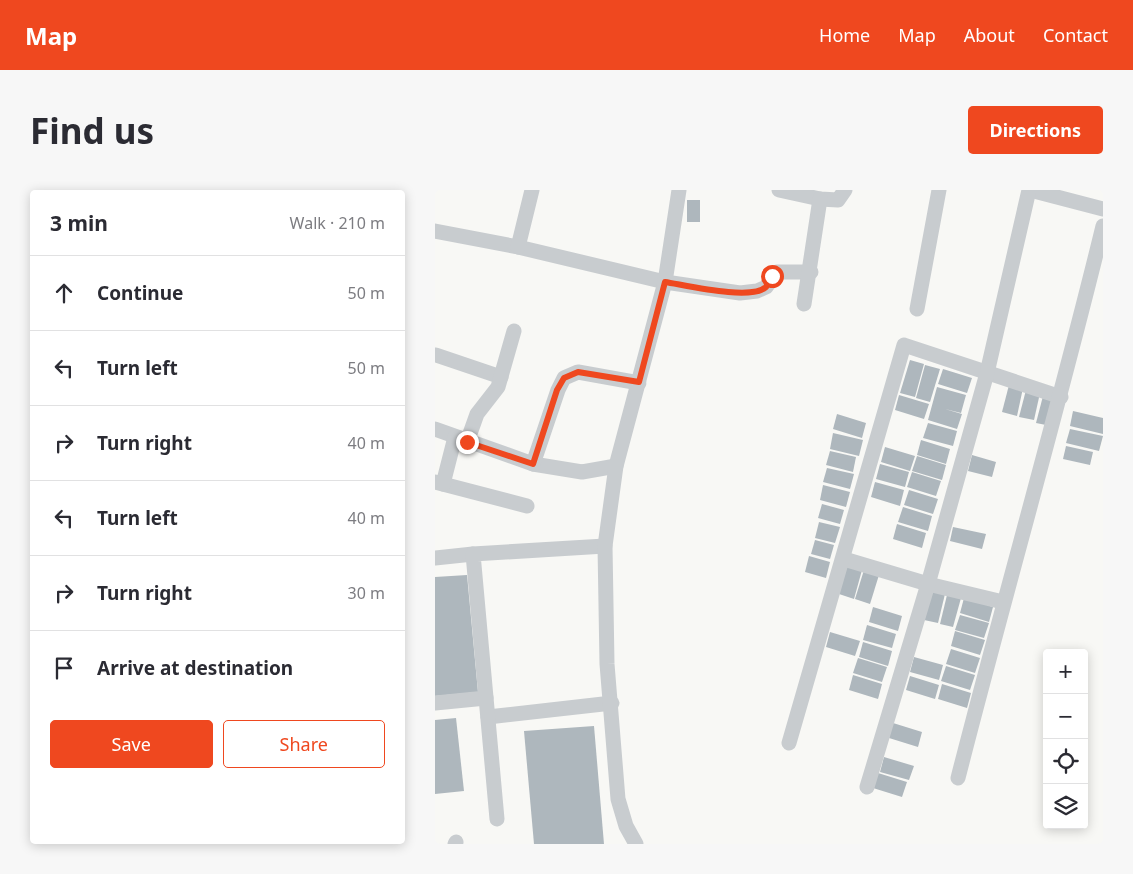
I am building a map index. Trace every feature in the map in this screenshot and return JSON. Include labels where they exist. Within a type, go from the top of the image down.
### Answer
[{"type":"street","points":[[518,247],[532,190]]},
{"type":"street","points":[[636,844],[626,826],[618,799],[612,703],[607,664],[605,546],[616,466],[665,282],[679,190]]},
{"type":"street","points":[[780,190],[820,199],[837,200],[845,190]]},
{"type":"street","points":[[917,309],[939,190]]},
{"type":"street","points":[[867,787],[928,584],[987,373],[1029,190],[1103,209]]},
{"type":"street","points":[[804,304],[811,272],[820,199]]},
{"type":"street","points":[[958,778],[1003,602],[1061,397],[1103,226]]},
{"type":"street","points":[[435,231],[518,247],[665,282],[740,293],[757,291],[766,287],[777,272],[811,272]]},
{"type":"street","points":[[514,331],[498,387],[477,414],[461,440],[439,483],[527,506]]},
{"type":"street","points":[[789,743],[844,559],[904,344],[1061,397]]},
{"type":"street","points":[[436,355],[501,377]]},
{"type":"street","points":[[533,464],[557,390],[564,378],[578,372],[639,382]]},
{"type":"street","points":[[435,429],[461,440],[533,464],[583,472],[616,466]]},
{"type":"street","points":[[435,558],[605,546]]},
{"type":"street","points":[[473,554],[497,819]]},
{"type":"street","points":[[844,559],[928,584],[1003,602]]},
{"type":"street","points":[[435,703],[486,698]]},
{"type":"street","points":[[488,717],[612,703]]},
{"type":"building","points":[[687,200],[700,200],[700,222],[687,222]]},
{"type":"building","points":[[910,360],[924,364],[915,397],[900,393]]},
{"type":"building","points":[[925,365],[940,369],[930,402],[916,398]]},
{"type":"building","points":[[943,369],[972,378],[967,393],[938,384]]},
{"type":"building","points":[[1009,385],[1023,388],[1017,416],[1002,412]]},
{"type":"building","points":[[937,387],[966,395],[961,413],[945,409],[962,414],[957,429],[928,420]]},
{"type":"building","points":[[1026,390],[1040,393],[1034,420],[1019,417]]},
{"type":"building","points":[[899,395],[929,404],[924,419],[895,410]]},
{"type":"building","points":[[1043,396],[1057,399],[1051,426],[1036,423]]},
{"type":"building","points":[[1073,411],[1103,418],[1103,434],[1070,426]]},
{"type":"building","points":[[837,414],[866,423],[862,438],[833,429]]},
{"type":"building","points":[[928,423],[957,431],[953,446],[923,438]]},
{"type":"building","points":[[1070,429],[1103,436],[1099,451],[1066,443]]},
{"type":"building","points":[[833,433],[863,440],[859,456],[830,449]]},
{"type":"building","points":[[921,440],[950,449],[946,464],[917,455]]},
{"type":"building","points":[[1066,446],[1093,452],[1090,465],[1063,459]]},
{"type":"building","points":[[885,447],[915,456],[910,471],[881,462]]},
{"type":"building","points":[[830,451],[856,457],[853,472],[826,465]]},
{"type":"building","points":[[972,455],[996,462],[992,477],[968,471]]},
{"type":"building","points":[[917,456],[946,465],[942,480],[912,471]]},
{"type":"building","points":[[880,464],[909,472],[905,487],[876,479]]},
{"type":"building","points":[[827,468],[854,474],[850,489],[823,482]]},
{"type":"building","points":[[912,472],[941,481],[936,496],[907,487]]},
{"type":"building","points":[[875,482],[904,490],[900,506],[871,497]]},
{"type":"building","points":[[823,485],[850,492],[846,507],[820,500]]},
{"type":"building","points":[[909,490],[938,499],[933,514],[904,505]]},
{"type":"building","points":[[822,504],[844,510],[840,524],[818,518]]},
{"type":"building","points":[[903,507],[932,516],[928,531],[898,522]]},
{"type":"building","points":[[819,522],[840,527],[835,543],[815,538]]},
{"type":"building","points":[[897,524],[926,533],[922,548],[893,539]]},
{"type":"building","points":[[953,527],[986,534],[982,549],[950,541]]},
{"type":"building","points":[[815,540],[834,545],[830,559],[811,554]]},
{"type":"building","points":[[809,556],[830,562],[826,578],[805,572]]},
{"type":"building","points":[[847,565],[862,570],[854,599],[839,594]]},
{"type":"building","points":[[864,570],[879,575],[870,604],[855,599]]},
{"type":"building","points":[[467,575],[478,692],[435,696],[435,577]]},
{"type":"building","points":[[931,591],[945,594],[938,623],[924,620]]},
{"type":"building","points":[[947,595],[961,598],[953,627],[940,624]]},
{"type":"building","points":[[964,598],[993,607],[989,622],[960,613]]},
{"type":"building","points":[[873,607],[902,616],[898,631],[869,622]]},
{"type":"building","points":[[960,615],[989,623],[984,638],[955,630]]},
{"type":"building","points":[[867,625],[896,634],[892,648],[863,640]]},
{"type":"building","points":[[955,631],[985,640],[980,655],[951,646]]},
{"type":"building","points":[[830,632],[860,641],[855,656],[826,647]]},
{"type":"building","points":[[863,642],[892,651],[888,666],[859,657]]},
{"type":"building","points":[[951,649],[980,658],[975,673],[946,664]]},
{"type":"building","points":[[914,657],[943,665],[939,680],[910,672]]},
{"type":"building","points":[[858,658],[887,667],[882,682],[853,673]]},
{"type":"building","points":[[946,666],[975,675],[970,690],[941,681]]},
{"type":"building","points":[[853,675],[882,684],[878,699],[849,690]]},
{"type":"building","points":[[910,676],[939,685],[935,699],[906,690]]},
{"type":"building","points":[[942,684],[971,693],[967,708],[938,699]]},
{"type":"building","points":[[456,718],[464,791],[435,794],[435,720]]},
{"type":"building","points":[[893,723],[922,732],[918,747],[889,738]]},
{"type":"building","points":[[594,726],[604,844],[534,844],[524,731]]},
{"type":"building","points":[[884,757],[914,766],[909,780],[880,772]]},
{"type":"building","points":[[878,773],[907,782],[902,797],[873,788]]},
{"type":"route","points":[[467,442],[533,464],[557,390],[564,378],[578,372],[639,382],[665,282],[740,293],[757,291],[766,287],[772,276]]}]
